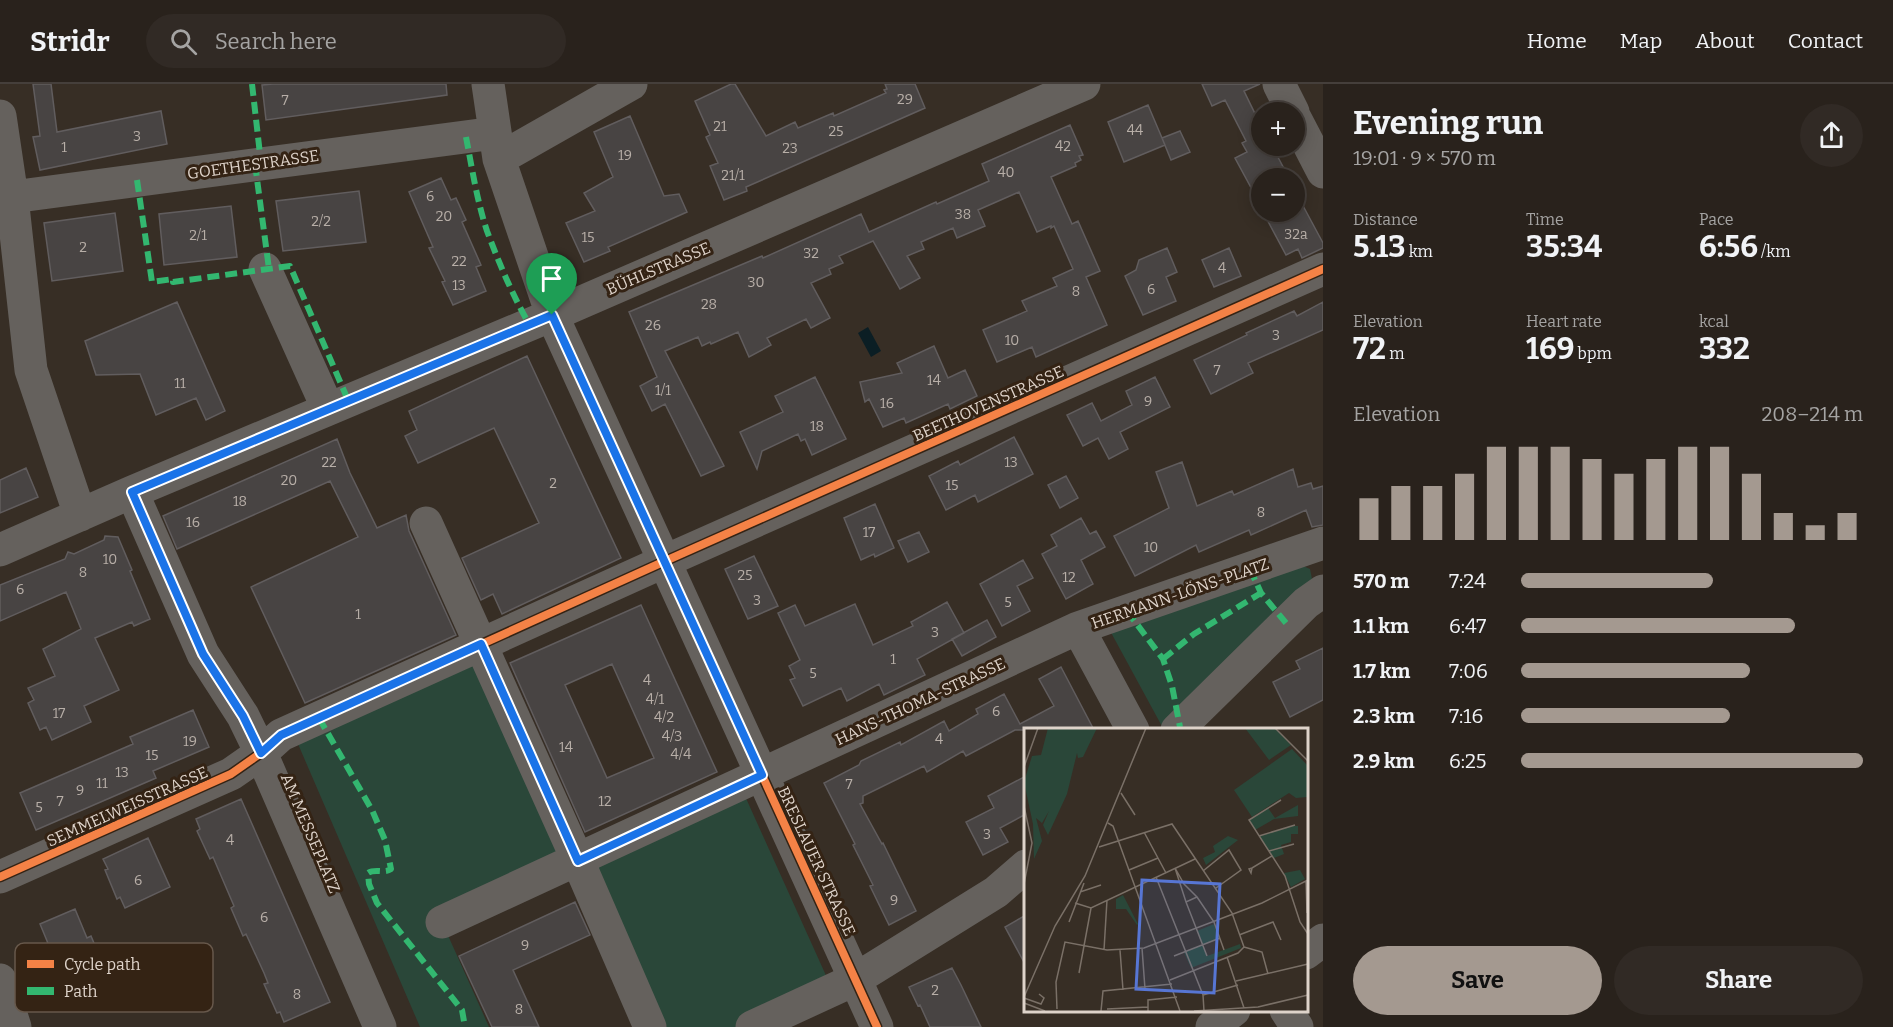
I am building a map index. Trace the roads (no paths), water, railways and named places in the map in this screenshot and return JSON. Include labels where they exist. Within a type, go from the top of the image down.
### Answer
[{"type":"street","name":"BRESLAUER STRASSE","points":[[489,84],[497,146],[552,315],[877,1027]]},
{"type":"street","points":[[497,146],[631,84]]},
{"type":"street","name":"BÜHLSTRASSE","points":[[0,550],[552,315],[1084,84]]},
{"type":"street","points":[[1278,84],[1288,102]]},
{"type":"street","points":[[0,116],[12,197],[31,370],[80,515]]},
{"type":"street","points":[[1305,136],[1323,172]]},
{"type":"street","name":"GOETHESTRASSE","points":[[12,197],[497,146]]},
{"type":"street","points":[[266,269],[328,409]]},
{"type":"street","name":"BEETHOVENSTRASSE","points":[[481,644],[1323,269]]},
{"type":"street","name":"AM MESSEPLATZ","points":[[132,492],[203,654],[243,716],[261,753],[380,1027]]},
{"type":"street","points":[[426,523],[650,1027]]},
{"type":"street","name":"HERMANN-LÖNS-PLATZ","points":[[1132,728],[1078,628],[1323,543]]},
{"type":"street","points":[[1179,728],[1306,603],[1323,591]]},
{"type":"street","name":"HANS-THOMA-STRASSE","points":[[442,922],[1078,628]]},
{"type":"street","name":"SEMMELWEISSTRASSE","points":[[0,877],[231,774],[261,753],[281,735],[481,644]]},
{"type":"street","points":[[752,1027],[856,979],[996,892],[1024,868]]},
{"type":"street","points":[[1308,951],[1323,940]]},
{"type":"street","points":[[0,980],[15,1027]]},
{"type":"street","points":[[1212,1027],[1233,1012]]},
{"type":"street","points":[[1287,1012],[1297,1027]]},
{"type":"water","points":[[868,327],[881,351],[871,357],[858,333]]}]
